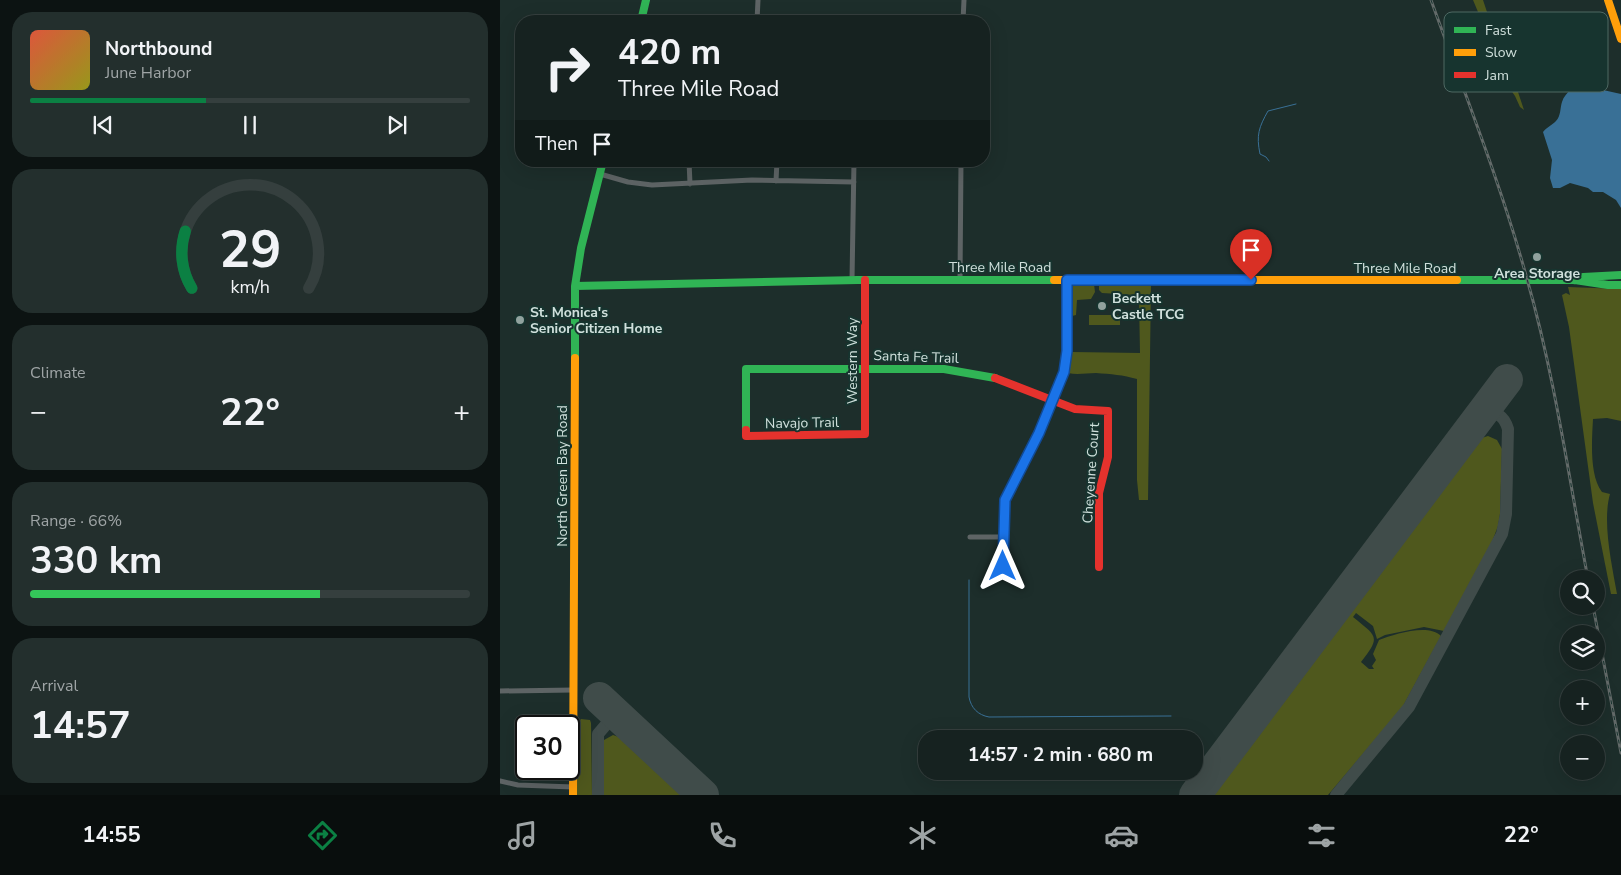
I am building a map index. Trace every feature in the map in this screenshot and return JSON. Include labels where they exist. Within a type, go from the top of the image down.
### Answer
[{"type":"street","points":[[642,15],[646,0]]},
{"type":"street","points":[[757,15],[758,0]]},
{"type":"street","points":[[963,15],[964,0]]},
{"type":"street","points":[[1608,0],[1621,39]]},
{"type":"street","name":"North Green Bay Road","points":[[573,791],[575,286],[581,248],[602,167]]},
{"type":"street","points":[[689,167],[690,184]]},
{"type":"street","points":[[776,181],[777,167]]},
{"type":"street","points":[[852,280],[854,167]]},
{"type":"street","points":[[960,280],[962,167]]},
{"type":"street","points":[[600,174],[628,182],[652,185],[736,181],[854,182]]},
{"type":"street","name":"Three Mile Road","points":[[1575,280],[1583,277],[1621,275]]},
{"type":"street","name":"Three Mile Road","points":[[575,286],[852,280],[1575,280],[1608,285],[1621,284]]},
{"type":"street","name":"Western Way","points":[[857,434],[865,434],[865,280]]},
{"type":"street","points":[[1003,566],[1005,500],[1039,433],[1061,383],[1066,362],[1067,280]]},
{"type":"street","name":"Santa Fe Trail","points":[[746,436],[746,369],[926,368],[962,371],[998,379],[1075,409],[1108,411]]},
{"type":"street","name":"Cheyenne Court","points":[[1099,567],[1100,489],[1108,458],[1108,411]]},
{"type":"street","name":"Navajo Trail","points":[[746,436],[857,434]]},
{"type":"street","points":[[970,537],[1003,537]]},
{"type":"street","points":[[500,690],[573,690]]},
{"type":"street","points":[[500,782],[573,791]]},
{"type":"green space","points":[[1473,0],[1483,0],[1487,12],[1478,12]]},
{"type":"green space","points":[[1512,92],[1518,92],[1524,110],[1520,107]]},
{"type":"green space","points":[[1073,284],[1094,284],[1095,292],[1091,299],[1077,300],[1076,315],[1072,316],[1070,312],[1070,287]]},
{"type":"green space","points":[[1099,284],[1151,284],[1148,500],[1139,500],[1137,480],[1137,379],[1096,373],[1068,373],[1072,352],[1140,353],[1139,299],[1136,295],[1102,293],[1099,290]]},
{"type":"green space","points":[[1568,287],[1621,289],[1621,421],[1607,418],[1593,419],[1592,446],[1593,467],[1598,485],[1602,492],[1610,494],[1607,530],[1617,594],[1611,594],[1593,503],[1569,327],[1562,295],[1566,293],[1570,295]]},
{"type":"green space","points":[[1089,315],[1120,315],[1120,325],[1089,325]]},
{"type":"green space","points":[[1488,436],[1497,440],[1502,449],[1498,526],[1492,542],[1444,631],[1424,627],[1385,635],[1377,639],[1373,626],[1356,613],[1353,617],[1367,628],[1374,637],[1372,647],[1361,662],[1369,669],[1374,669],[1372,666],[1376,660],[1373,654],[1379,640],[1393,635],[1420,630],[1436,632],[1441,636],[1402,708],[1328,795],[1208,795],[1475,440]]},
{"type":"green space","points":[[580,720],[590,720],[591,723],[592,795],[577,795],[577,780],[580,780]]},
{"type":"green space","points":[[613,735],[633,742],[689,795],[603,795],[602,748],[604,740]]},
{"type":"water","points":[[1608,91],[1621,94],[1621,208],[1616,200],[1603,192],[1593,192],[1588,188],[1570,183],[1560,188],[1553,188],[1550,178],[1552,160],[1543,132],[1558,119],[1562,102],[1569,92]]},
{"type":"waterway","points":[[1269,161],[1260,154],[1258,136],[1262,122],[1268,111],[1296,104]]},
{"type":"waterway","points":[[969,580],[969,697],[973,708],[978,713],[989,717],[1171,716]]},
{"type":"taxiway","points":[[1336,795],[1409,707],[1502,534],[1506,514],[1508,429],[1502,418],[1484,411]]},
{"type":"taxiway","points":[[598,795],[598,734],[616,713]]},
{"type":"runway","points":[[1195,795],[1507,380]]},
{"type":"runway","points":[[599,698],[703,795]]},
{"type":"railway","points":[[1431,0],[1444,36]]},
{"type":"railway","points":[[1465,92],[1517,244],[1537,316],[1554,391],[1586,570]]},
{"type":"railway","points":[[1595,615],[1621,753]]},
{"type":"traffic: fast","points":[[642,15],[646,0]]},
{"type":"traffic: fast","points":[[575,358],[575,286],[581,248],[601,167]]},
{"type":"traffic: fast","points":[[1575,280],[1583,277],[1621,275]]},
{"type":"traffic: fast","points":[[575,286],[858,280],[1054,280]]},
{"type":"traffic: fast","points":[[1457,280],[1575,280],[1621,285]]},
{"type":"traffic: fast","points":[[746,430],[746,369],[944,369],[995,378]]},
{"type":"traffic: slow","points":[[1608,0],[1621,39]]},
{"type":"traffic: slow","points":[[1054,280],[1457,280]]},
{"type":"traffic: slow","points":[[573,795],[575,358]]},
{"type":"traffic: jam","points":[[746,430],[746,436],[865,434],[865,280]]},
{"type":"traffic: jam","points":[[995,378],[1075,409],[1108,411],[1108,457],[1099,493],[1099,567]]},
{"type":"place","name":"Area Storage","points":[[1537,257]]},
{"type":"place","name":"Beckett Castle TCG","points":[[1102,306]]},
{"type":"place","name":"St. Monica's Senior Citizen Home","points":[[520,320]]},
{"type":"route","points":[[1003,566],[1003,506],[1007,493],[1039,433],[1064,372],[1067,351],[1067,280],[1251,280]]}]
